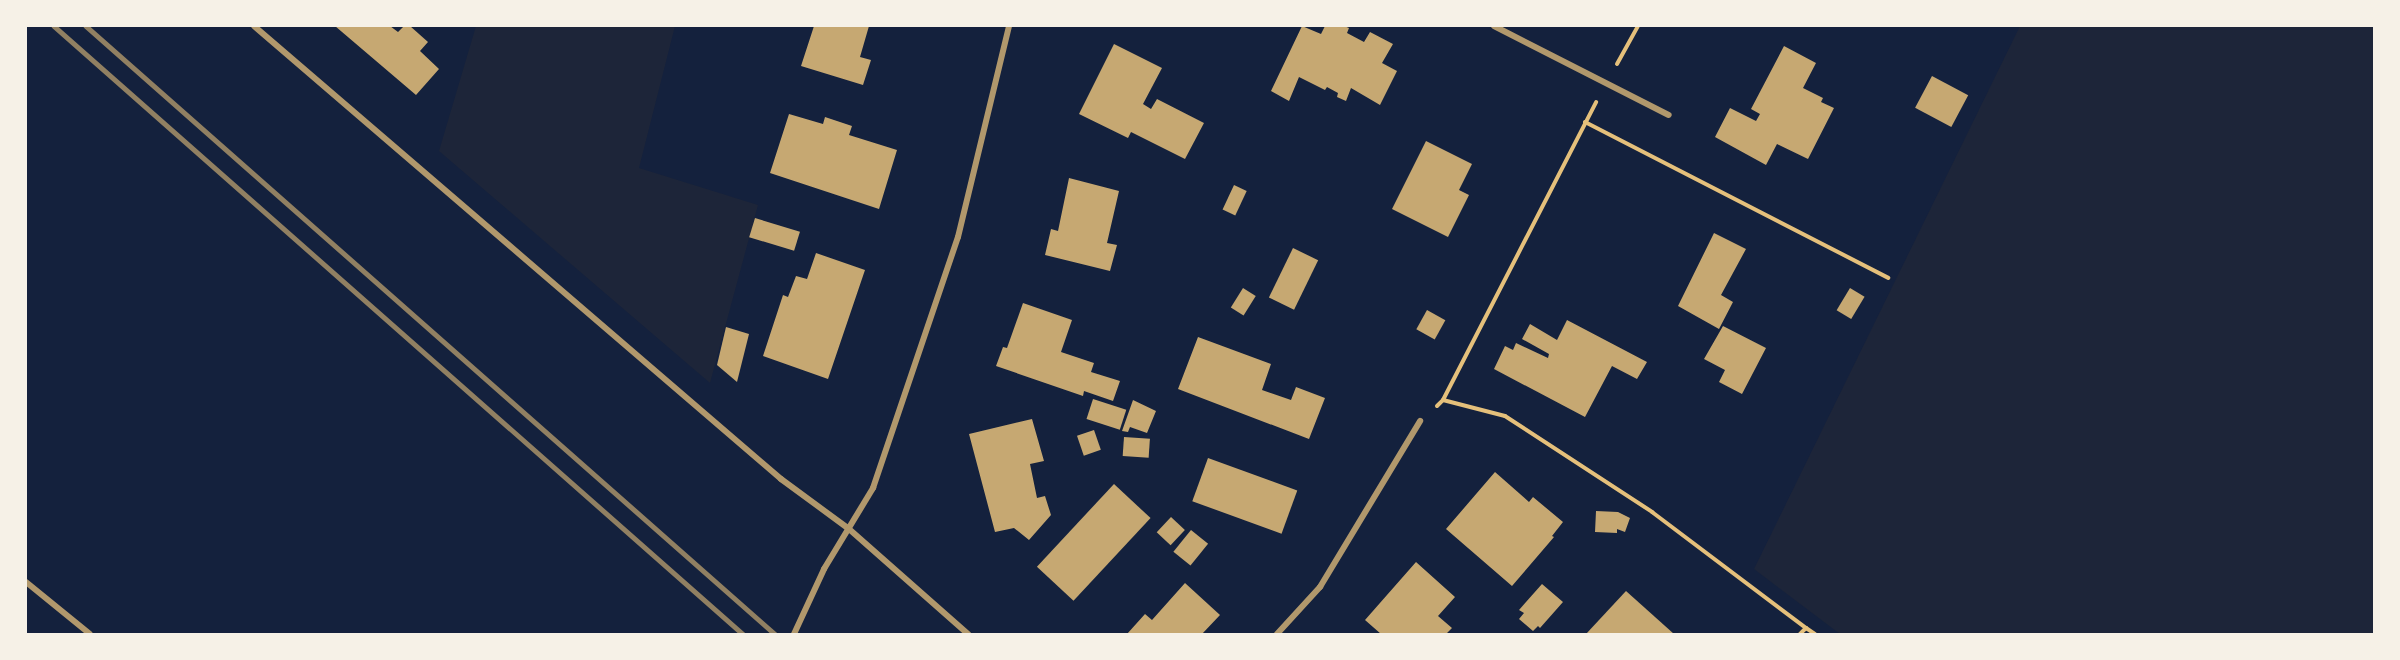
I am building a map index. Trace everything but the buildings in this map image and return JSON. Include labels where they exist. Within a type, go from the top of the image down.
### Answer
[{"type":"street","points":[[254,26],[781,479],[849,529],[968,634]]},
{"type":"street","points":[[794,634],[824,569],[873,488],[958,237],[1009,26]]},
{"type":"street","points":[[1494,26],[1670,115]]},
{"type":"street","points":[[1277,634],[1320,586],[1420,422]]},
{"type":"street","points":[[26,582],[90,634]]},
{"type":"path","points":[[1420,422],[1443,400],[1585,122],[1638,26]]},
{"type":"path","points":[[1585,122],[1888,278]]},
{"type":"path","points":[[1443,400],[1505,416],[1652,512],[1815,634]]},
{"type":"path","points":[[1800,634],[1806,628]]},
{"type":"shaded area","points":[[476,26],[675,26],[639,168],[758,205],[710,383],[439,151]]},
{"type":"shaded area","points":[[2020,26],[2374,26],[2374,634],[1840,634],[1754,569]]},
{"type":"railway","points":[[54,26],[743,634]]},
{"type":"railway","points":[[86,26],[775,634]]}]
